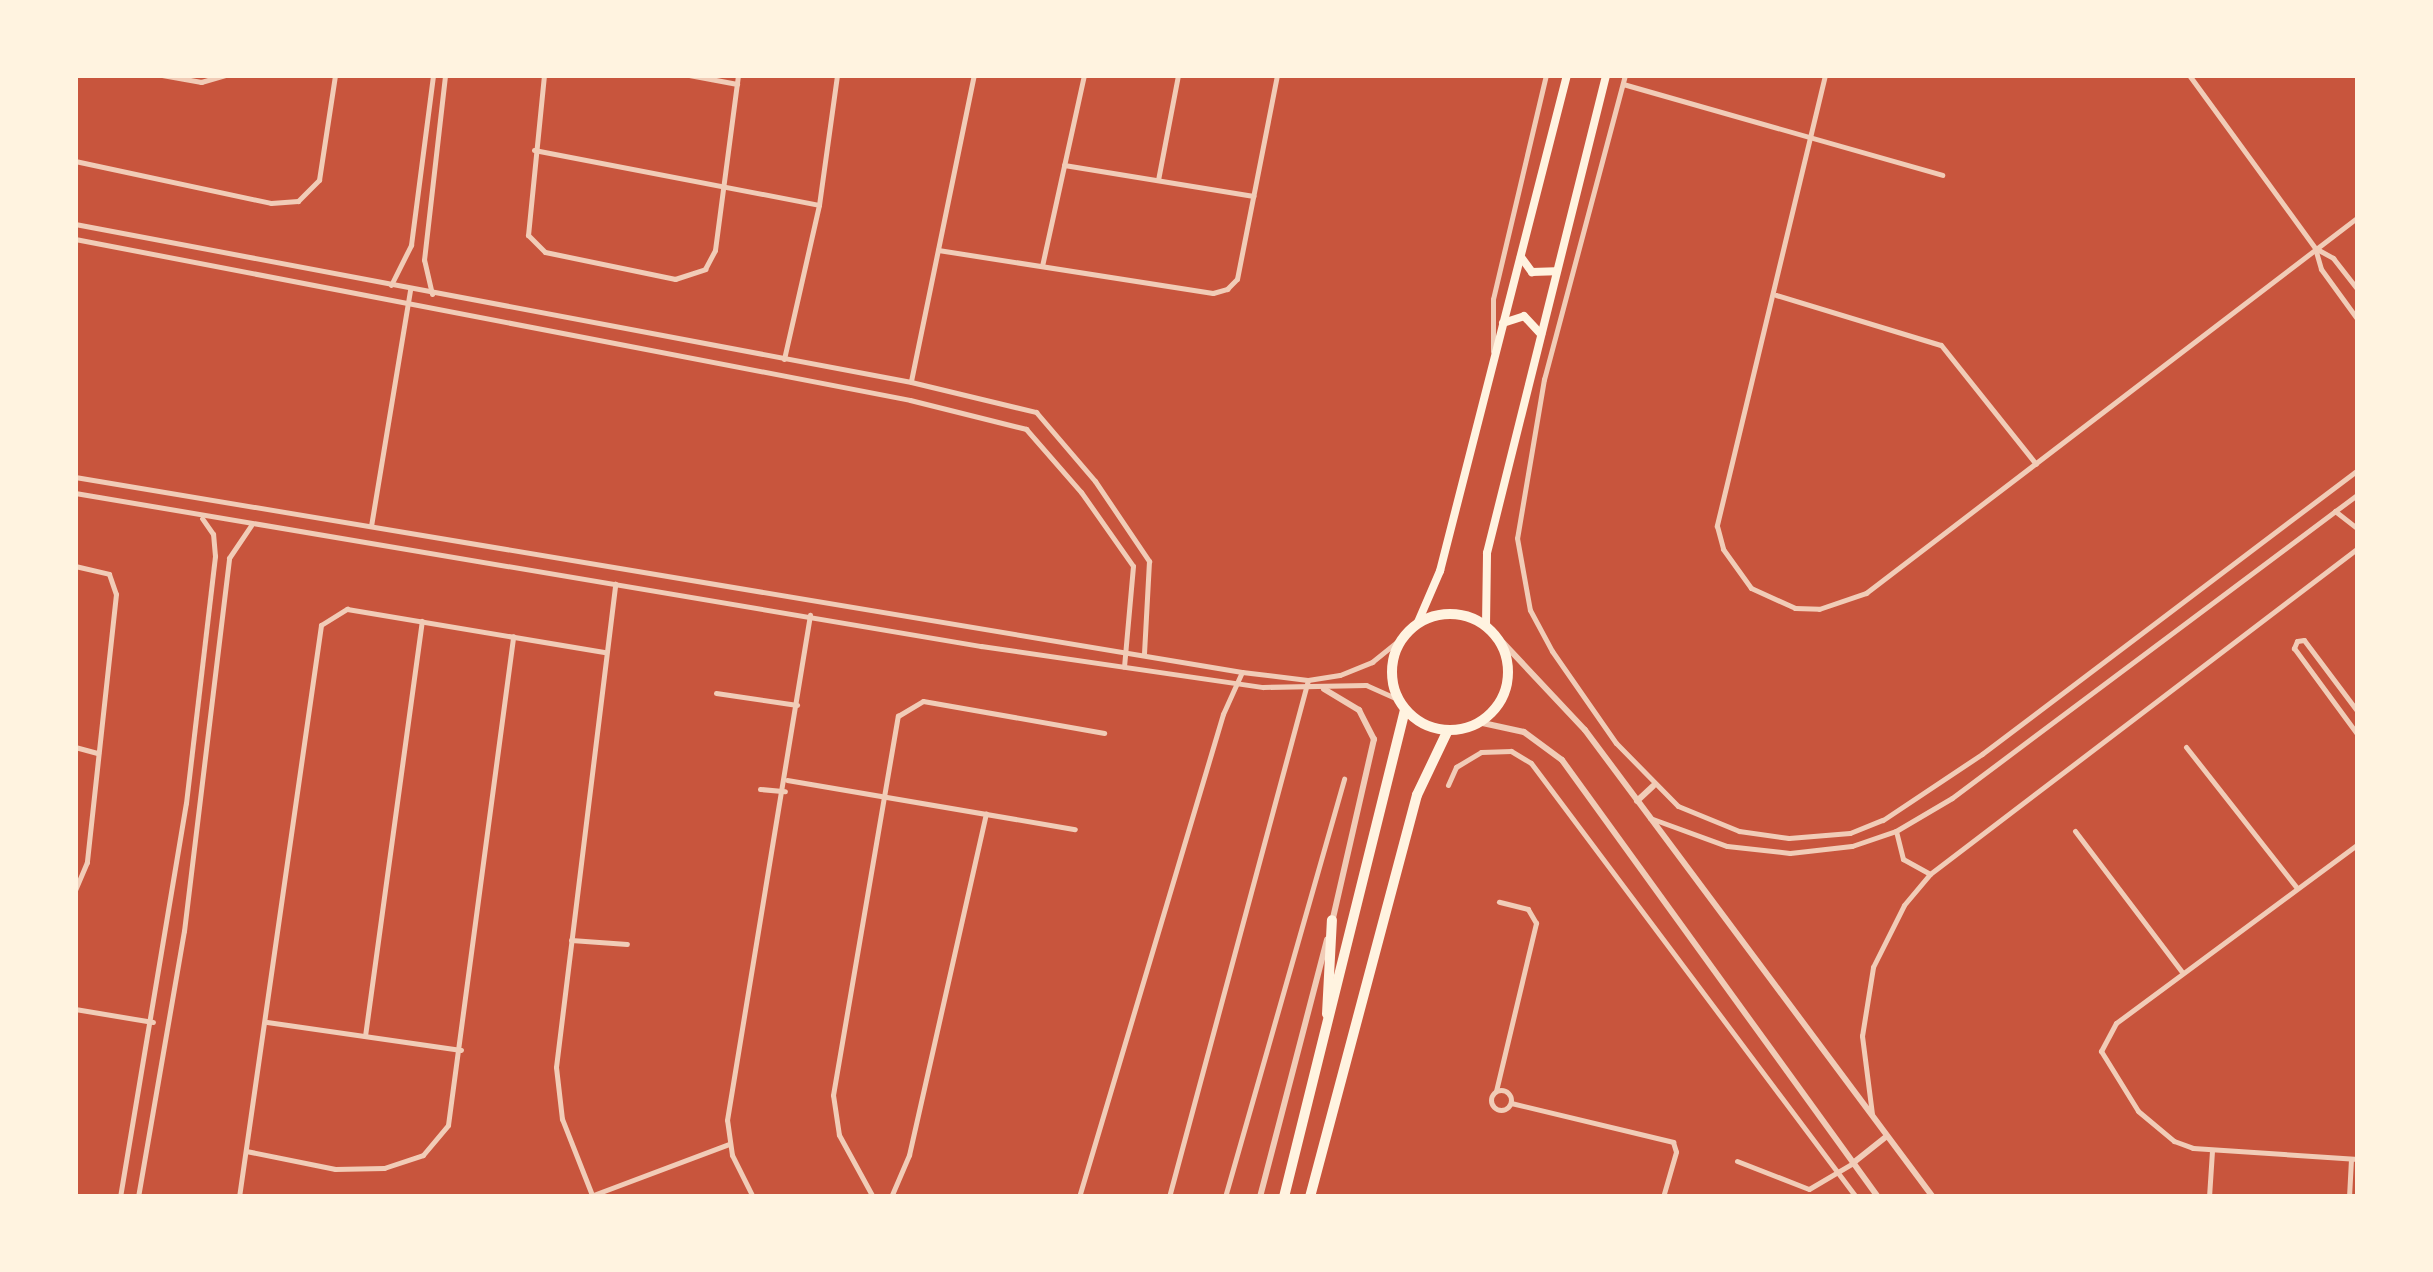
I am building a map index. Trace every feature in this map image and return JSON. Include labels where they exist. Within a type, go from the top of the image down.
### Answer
[{"type":"highway","points":[[1458,614],[1490,629],[1506,655],[1507,681],[1498,705],[1478,722],[1448,730],[1424,724],[1405,710],[1398,699],[1391,667],[1403,636],[1418,622],[1458,614]]},
{"type":"highway","points":[[1284,1197],[1405,710]]},
{"type":"highway","points":[[1310,1197],[1417,795],[1448,730]]},
{"type":"highway","points":[[1326,1037],[1332,920]]},
{"type":"main road","points":[[1418,622],[1440,572],[1493,352],[1567,75]]},
{"type":"main road","points":[[1490,629],[1487,553],[1606,75]]},
{"type":"main road","points":[[1521,258],[1532,272],[1555,271]]},
{"type":"main road","points":[[1500,326],[1524,316],[1541,334]]},
{"type":"street","points":[[162,75],[201,82],[226,75]]},
{"type":"street","points":[[75,161],[282,204],[298,201],[320,180],[335,75]]},
{"type":"street","points":[[390,286],[412,245],[433,75]]},
{"type":"street","points":[[432,294],[426,248],[445,75]]},
{"type":"street","points":[[544,75],[525,223],[535,245],[675,279],[696,276],[712,260],[738,75]]},
{"type":"street","points":[[689,75],[736,84]]},
{"type":"street","points":[[784,359],[820,205],[836,75]]},
{"type":"street","points":[[911,382],[974,75]]},
{"type":"street","points":[[1042,266],[1084,75]]},
{"type":"street","points":[[1158,181],[1178,75]]},
{"type":"street","points":[[938,250],[1220,292],[1237,279],[1277,75]]},
{"type":"street","points":[[1493,352],[1492,299],[1546,75]]},
{"type":"street","points":[[1626,75],[1544,379],[1516,538],[1530,610],[1616,743],[1652,786],[1704,819],[1739,831],[1801,838],[1850,832],[1942,784],[2358,470]]},
{"type":"street","points":[[1825,75],[1776,295],[1717,526],[1734,570],[1758,594],[1795,608],[1844,604],[2036,464],[2358,217]]},
{"type":"street","points":[[2189,75],[2315,248],[2321,268],[2358,320]]},
{"type":"street","points":[[1623,84],[1942,175]]},
{"type":"street","points":[[534,150],[820,205]]},
{"type":"street","points":[[1064,165],[1253,196]]},
{"type":"street","points":[[75,224],[911,382],[1036,412],[1095,481],[1149,561],[1144,654]]},
{"type":"street","points":[[75,239],[1014,424],[1036,436],[1133,566],[1124,667]]},
{"type":"street","points":[[412,245],[426,248]]},
{"type":"street","points":[[2315,248],[2333,258],[2358,290]]},
{"type":"street","points":[[237,272],[239,256]]},
{"type":"street","points":[[371,526],[410,290]]},
{"type":"street","points":[[1776,295],[1942,346],[2036,464]]},
{"type":"street","points":[[605,343],[608,326]]},
{"type":"street","points":[[75,477],[1308,680],[1356,670],[1403,636]]},
{"type":"street","points":[[1081,492],[1095,481]]},
{"type":"street","points":[[75,493],[1203,681],[1306,690],[1366,684],[1398,699]]},
{"type":"street","points":[[1648,817],[1686,834],[1768,852],[1852,846],[1896,831],[1952,798],[2358,494]]},
{"type":"street","points":[[2335,512],[2358,529]]},
{"type":"street","points":[[120,1197],[153,1022],[186,803],[216,556],[213,534],[200,516]]},
{"type":"street","points":[[138,1197],[202,805],[229,558],[253,523]]},
{"type":"street","points":[[1872,1116],[1862,1036],[1873,967],[1904,905],[1930,874],[2358,548]]},
{"type":"street","points":[[216,556],[229,558]]},
{"type":"street","points":[[75,566],[104,571],[116,586],[87,862],[75,890]]},
{"type":"street","points":[[615,584],[556,1084],[562,1119],[590,1196],[728,1144]]},
{"type":"street","points":[[731,602],[734,584]]},
{"type":"street","points":[[2183,602],[2195,616]]},
{"type":"street","points":[[239,1197],[268,1022],[321,625],[347,608],[605,652]]},
{"type":"street","points":[[753,1197],[728,1144],[810,616]]},
{"type":"street","points":[[365,1036],[422,622]]},
{"type":"street","points":[[1490,629],[1567,708],[1933,1197]]},
{"type":"street","points":[[246,1152],[352,1170],[412,1161],[448,1125],[461,1050],[513,636]]},
{"type":"street","points":[[2358,712],[2304,640],[2297,642],[2294,648],[2358,735]]},
{"type":"street","points":[[1203,681],[1206,666]]},
{"type":"street","points":[[1079,1197],[1224,714],[1242,672]]},
{"type":"street","points":[[1169,1197],[1308,680]]},
{"type":"street","points":[[200,683],[216,685]]},
{"type":"street","points":[[2329,696],[2340,688]]},
{"type":"street","points":[[1260,1197],[1332,920],[1374,738],[1358,710],[1324,689]]},
{"type":"street","points":[[716,693],[798,705]]},
{"type":"street","points":[[874,1197],[839,1135],[833,1095],[898,716],[923,701],[1104,733]]},
{"type":"street","points":[[1478,722],[1524,732],[1562,760],[1878,1197]]},
{"type":"street","points":[[2186,747],[2297,888]]},
{"type":"street","points":[[75,748],[98,753]]},
{"type":"street","points":[[1448,784],[1456,768],[1481,752],[1510,751],[1531,764],[1855,1196]]},
{"type":"street","points":[[1225,1197],[1344,779]]},
{"type":"street","points":[[787,780],[1075,830]]},
{"type":"street","points":[[1637,801],[1652,786]]},
{"type":"street","points":[[760,789],[785,791]]},
{"type":"street","points":[[186,803],[202,805]]},
{"type":"street","points":[[891,1197],[909,1155],[986,814]]},
{"type":"street","points":[[1896,831],[1903,860],[1930,874]]},
{"type":"street","points":[[2076,831],[2183,973]]},
{"type":"street","points":[[2349,1197],[2355,1159],[2212,1150],[2153,1130],[2101,1051],[2109,1028],[2358,844]]},
{"type":"street","points":[[1499,902],[1528,909],[1536,923],[1494,1108],[1511,1103],[1672,1142],[1676,1152],[1663,1197]]},
{"type":"street","points":[[571,940],[627,944]]},
{"type":"street","points":[[75,1009],[153,1022]]},
{"type":"street","points":[[268,1022],[461,1050]]},
{"type":"street","points":[[1496,1090],[1508,1092],[1511,1103]]},
{"type":"street","points":[[136,1118],[152,1120]]},
{"type":"street","points":[[1737,1161],[1809,1189],[1840,1174],[1887,1136]]},
{"type":"street","points":[[2209,1197],[2212,1150]]}]
